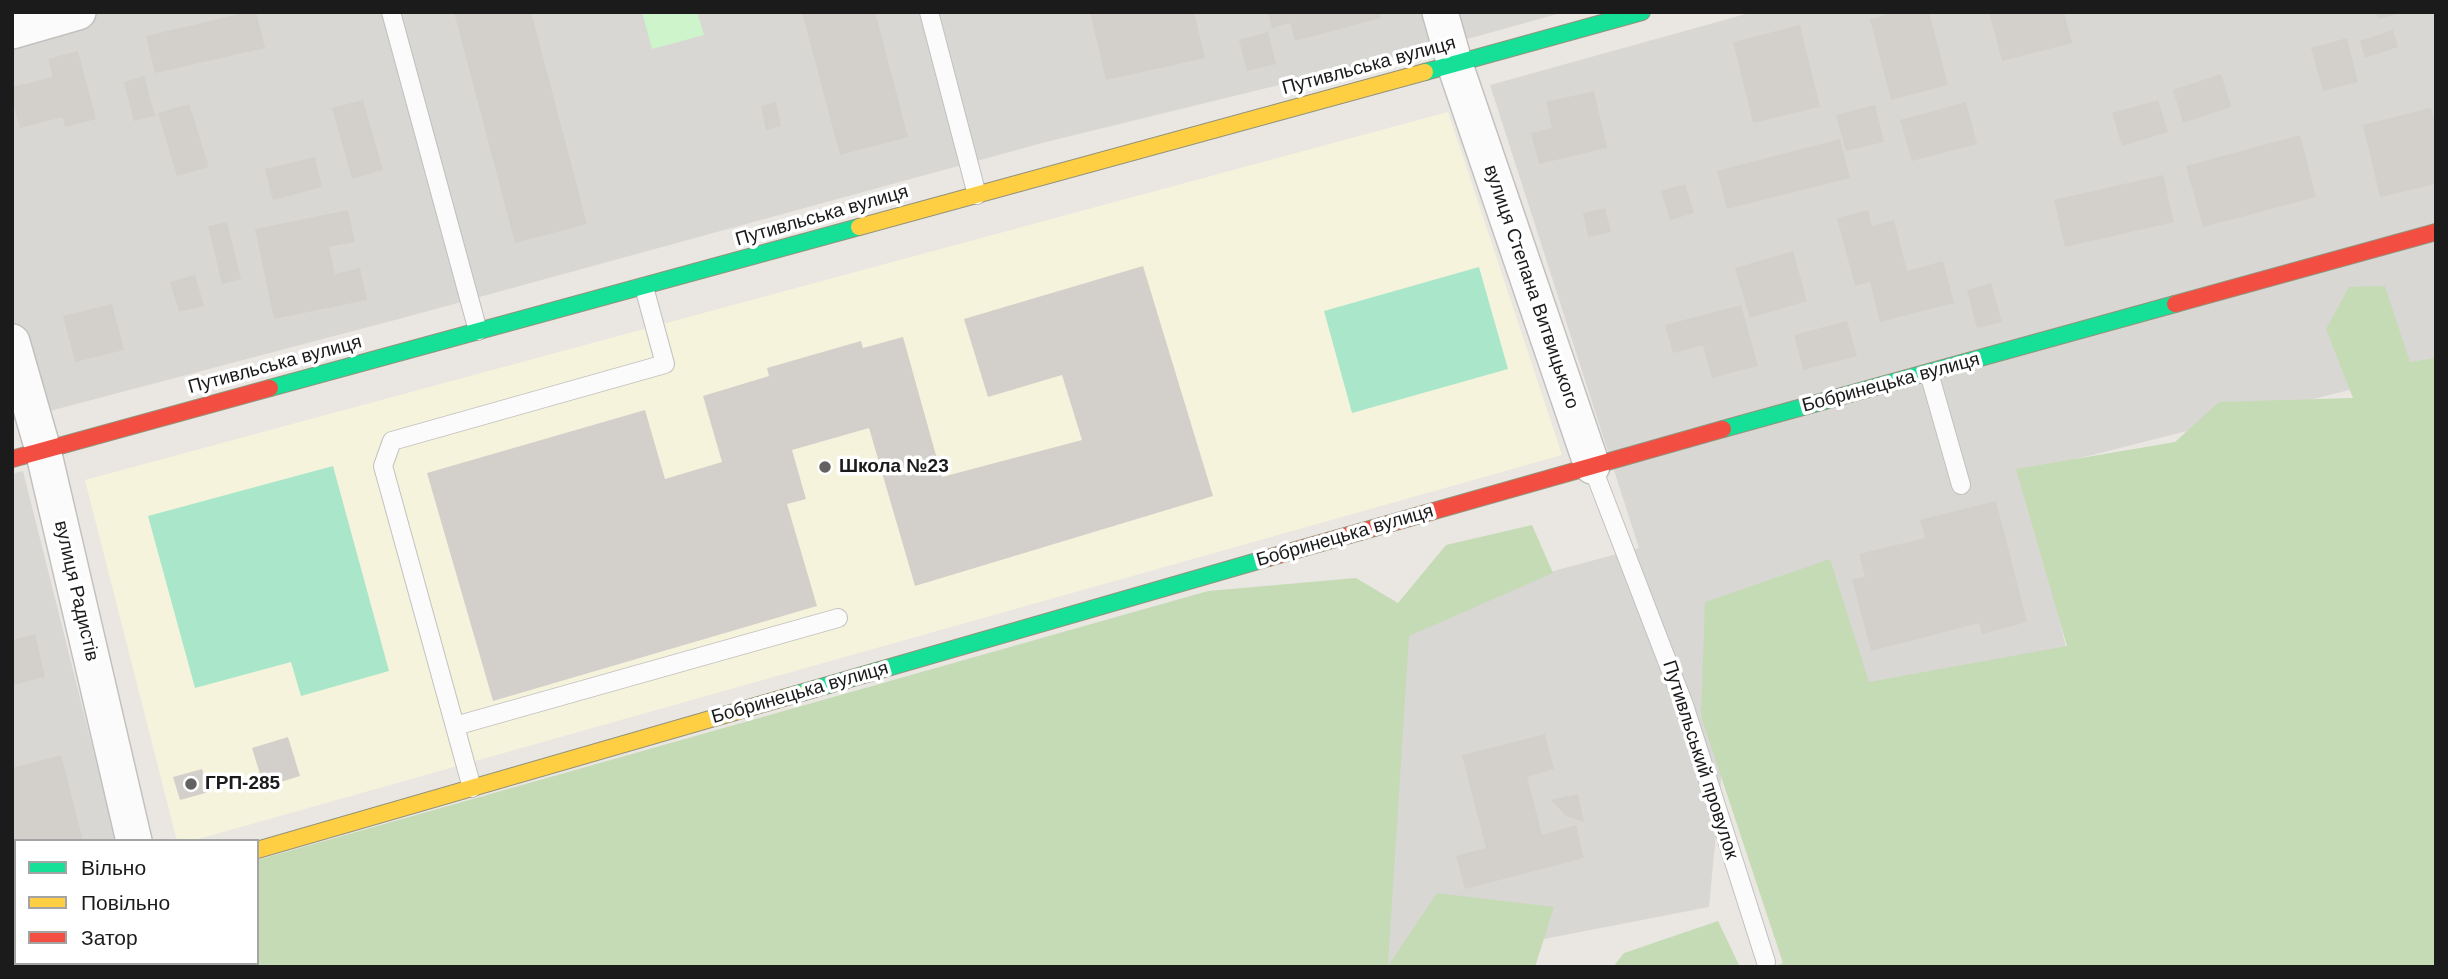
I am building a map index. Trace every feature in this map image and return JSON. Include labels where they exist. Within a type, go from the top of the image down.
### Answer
[{"type":"street","points":[[12,31],[78,12]]},
{"type":"street","name":"вулиця Степана Витвицького","points":[[1440,12],[1454,65],[1592,466]]},
{"type":"street","name":"Путивльська вулиця","points":[[28,455],[1642,12]]},
{"type":"street","name":"Бобринецька вулиця","points":[[259,849],[1592,466],[2436,232]]},
{"type":"street","name":"вулиця Радистів","points":[[12,342],[28,455],[133,839]]},
{"type":"lane","points":[[391,12],[478,331]]},
{"type":"lane","points":[[929,12],[977,195]]},
{"type":"lane","points":[[472,788],[383,467],[392,441],[665,364],[643,287]]},
{"type":"lane","points":[[1929,373],[1961,485]]},
{"type":"lane","name":"вулиця Степана Витвицького","points":[[1592,466],[1628,559]]},
{"type":"lane","name":"Путивльський провулок","points":[[1628,559],[1684,705],[1766,962]]},
{"type":"lane","points":[[455,726],[838,618]]},
{"type":"shaded area","points":[[12,12],[1564,12],[1475,37],[1046,142],[410,316],[12,421]]},
{"type":"shaded area","points":[[1753,12],[2436,12],[2436,368],[2025,472],[2067,652],[1726,729],[1709,907],[1400,967],[1374,967],[1405,611],[1639,548],[1490,85]]},
{"type":"shaded area","name":"Школа №23","points":[[1448,112],[1562,455],[198,839],[176,839],[85,480]]},
{"type":"shaded area","points":[[23,471],[115,839],[14,839],[12,890],[12,474]]},
{"type":"green space","points":[[642,12],[697,12],[704,35],[652,49]]},
{"type":"green space","points":[[1479,267],[1508,369],[1352,413],[1324,311]]},
{"type":"green space","points":[[2385,286],[2410,362],[2436,358],[2436,967],[1774,967],[1783,963],[1701,716],[1705,602],[1830,559],[1869,682],[2067,646],[2016,469],[2175,442],[2219,402],[2353,398],[2326,329],[2349,287]]},
{"type":"green space","points":[[333,466],[389,671],[301,696],[291,662],[195,688],[148,516]]},
{"type":"green space","points":[[1532,525],[1553,573],[1409,636],[1388,966],[1437,893],[1554,907],[1535,967],[211,967],[259,965],[259,859],[1208,591],[1356,578],[1398,603],[1446,545]]},
{"type":"green space","points":[[1718,921],[1740,967],[1613,967],[1624,953]]},
{"type":"green space","points":[[12,939],[14,965],[91,967],[12,967]]},
{"type":"building","points":[[256,12],[265,48],[155,73],[146,36]]},
{"type":"building","points":[[454,12],[531,12],[587,224],[515,243]]},
{"type":"building","points":[[802,12],[875,12],[908,137],[840,155]]},
{"type":"building","points":[[1090,12],[1194,12],[1205,58],[1106,80]]},
{"type":"building","points":[[1268,12],[1380,12],[1381,18],[1295,41],[1290,23],[1272,28]]},
{"type":"building","points":[[1896,12],[1929,12],[1948,85],[1891,100],[1870,19]]},
{"type":"building","points":[[1989,12],[2064,12],[2072,43],[2002,61]]},
{"type":"building","points":[[2376,12],[2401,12],[2401,13],[2378,19]]},
{"type":"building","points":[[1800,25],[1820,107],[1753,123],[1733,42]]},
{"type":"building","points":[[2393,30],[2398,47],[2365,58],[2360,41]]},
{"type":"building","points":[[1268,32],[1276,64],[1247,71],[1239,40]]},
{"type":"building","points":[[2347,38],[2358,82],[2323,91],[2311,48]]},
{"type":"building","points":[[78,51],[96,119],[65,127],[63,117],[20,128],[12,99],[12,87],[53,77],[48,59]]},
{"type":"building","points":[[2221,74],[2231,107],[2183,123],[2173,90]]},
{"type":"building","points":[[144,76],[155,116],[134,121],[124,82]]},
{"type":"building","points":[[1594,91],[1607,148],[1539,164],[1531,133],[1552,128],[1546,102]]},
{"type":"building","points":[[363,100],[383,170],[352,179],[332,108]]},
{"type":"building","points":[[2158,100],[2168,132],[2122,146],[2112,113]]},
{"type":"building","points":[[776,102],[781,126],[766,130],[761,106]]},
{"type":"building","points":[[1966,102],[1977,144],[1912,161],[1900,120]]},
{"type":"building","points":[[189,104],[209,167],[177,176],[158,113]]},
{"type":"building","points":[[1875,105],[1884,142],[1846,151],[1836,115]]},
{"type":"building","points":[[2431,108],[2436,126],[2436,184],[2380,197],[2363,125]]},
{"type":"building","points":[[2300,135],[2316,197],[2203,227],[2186,166]]},
{"type":"building","points":[[1840,139],[1850,178],[1727,209],[1717,171]]},
{"type":"building","points":[[315,157],[322,187],[273,200],[265,169]]},
{"type":"building","points":[[2163,175],[2174,222],[2065,247],[2054,200]]},
{"type":"building","points":[[1685,184],[1694,213],[1670,220],[1661,191]]},
{"type":"building","points":[[1605,208],[1611,232],[1588,237],[1583,213]]},
{"type":"building","points":[[348,210],[355,242],[329,247],[335,274],[360,268],[367,300],[274,319],[255,229]]},
{"type":"building","points":[[1868,210],[1872,226],[1894,220],[1907,271],[1943,261],[1954,303],[1880,322],[1870,282],[1855,286],[1837,218]]},
{"type":"building","points":[[227,222],[241,279],[222,284],[208,226]]},
{"type":"building","points":[[1793,251],[1807,301],[1750,318],[1735,268]]},
{"type":"building","points":[[1143,266],[1213,496],[915,586],[869,428],[792,450],[806,499],[787,504],[817,606],[493,701],[427,473],[645,410],[665,479],[722,462],[703,396],[769,376],[767,368],[861,341],[863,348],[903,337],[942,477],[1082,440],[1062,375],[988,397],[964,319]]},
{"type":"building","points":[[195,275],[204,306],[179,312],[170,282]]},
{"type":"building","points":[[1991,283],[2002,322],[1977,328],[1967,290]]},
{"type":"building","points":[[112,304],[124,350],[75,362],[63,316]]},
{"type":"building","points":[[1741,305],[1758,366],[1712,378],[1703,345],[1673,353],[1665,325]]},
{"type":"building","points":[[1847,321],[1857,356],[1803,370],[1794,335]]},
{"type":"building","points":[[1996,501],[2027,622],[1982,634],[1979,623],[1871,651],[1852,579],[1865,577],[1859,554],[1925,538],[1920,520]]},
{"type":"building","points":[[35,634],[45,677],[12,685],[12,640]]},
{"type":"building","points":[[1545,734],[1554,769],[1527,777],[1542,835],[1576,825],[1584,858],[1465,889],[1456,856],[1486,848],[1462,755]]},
{"type":"building","points":[[288,737],[300,776],[264,787],[252,748]]},
{"type":"building","points":[[61,755],[82,839],[14,839],[14,852],[12,768]]},
{"type":"building","name":"ГРП-285","points":[[202,769],[209,792],[180,800],[173,777]]},
{"type":"building","points":[[1578,794],[1584,822],[1566,816],[1551,800]]},
{"type":"traffic: fast","points":[[1425,72],[1642,12]]},
{"type":"traffic: fast","points":[[270,388],[859,227]]},
{"type":"traffic: fast","points":[[1723,429],[2175,304]]},
{"type":"traffic: fast","points":[[797,694],[1268,558]]},
{"type":"traffic: slow","points":[[859,227],[1425,72]]},
{"type":"traffic: slow","points":[[259,849],[797,694]]},
{"type":"traffic: jam","points":[[2175,304],[2436,232]]},
{"type":"traffic: jam","points":[[12,459],[270,388]]},
{"type":"traffic: jam","points":[[1268,558],[1723,429]]},
{"type":"place","name":"Школа №23","points":[[825,467]]},
{"type":"place","name":"ГРП-285","points":[[191,784]]}]
